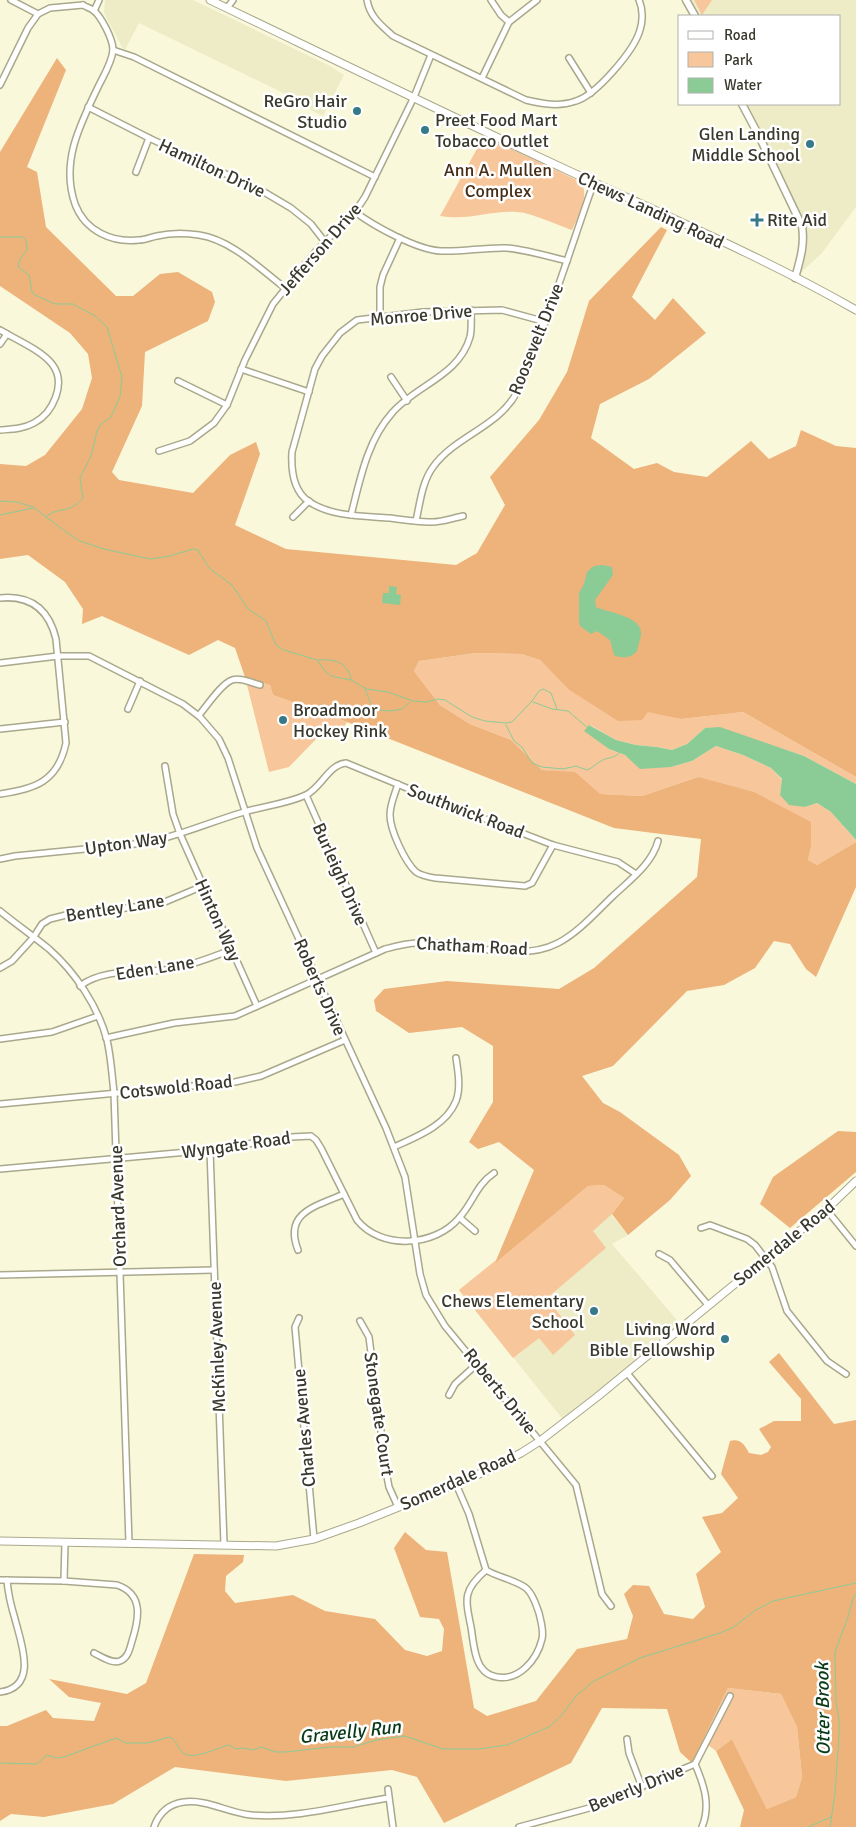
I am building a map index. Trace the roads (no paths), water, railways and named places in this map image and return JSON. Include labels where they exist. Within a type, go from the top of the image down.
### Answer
[{"type":"main road","name":"Chews Landing Road","points":[[210,0],[695,229],[856,310]]},
{"type":"main road","name":"Somerdale Road","points":[[0,1541],[276,1546],[314,1539],[456,1484],[495,1467],[540,1441],[627,1373],[826,1209],[856,1181]]},
{"type":"street","points":[[11,0],[38,14]]},
{"type":"street","points":[[94,11],[99,0]]},
{"type":"street","points":[[227,8],[233,0]]},
{"type":"street","points":[[366,0],[376,21],[393,36],[526,100],[546,104],[566,104],[578,101],[591,93],[618,65],[639,32],[642,19],[639,0]]},
{"type":"street","points":[[491,0],[501,15],[509,22]]},
{"type":"street","points":[[482,78],[509,22],[537,0]]},
{"type":"street","points":[[686,0],[694,15]]},
{"type":"street","points":[[0,85],[28,28],[38,14],[50,8],[84,2],[94,11],[110,35],[113,50],[108,66],[88,107],[72,149],[69,164],[70,180],[76,206],[84,220],[93,229],[105,236],[121,240],[140,240],[159,235],[176,234],[199,235],[220,242],[241,254],[285,288]]},
{"type":"street","points":[[113,50],[134,57],[375,177]]},
{"type":"street","name":"Jefferson Drive","points":[[158,451],[190,442],[202,434],[214,423],[227,405],[241,370],[273,304],[316,251],[355,212],[365,197],[414,97],[431,55]]},
{"type":"street","points":[[569,58],[591,93]]},
{"type":"street","points":[[743,105],[802,226],[803,251],[795,278]]},
{"type":"street","name":"Hamilton Drive","points":[[88,107],[264,192],[291,208],[311,224],[325,242]]},
{"type":"street","points":[[136,172],[149,138]]},
{"type":"street","name":"Roosevelt Drive","points":[[416,521],[422,491],[432,469],[442,456],[462,439],[505,410],[516,393],[546,322],[594,182]]},
{"type":"street","points":[[355,212],[400,238],[428,248],[442,251],[506,248],[532,252],[567,261]]},
{"type":"street","points":[[380,317],[380,288],[383,275],[400,238]]},
{"type":"street","points":[[350,515],[362,470],[375,438],[392,412],[455,364],[470,335],[471,310]]},
{"type":"street","name":"Monroe Drive","points":[[309,501],[303,496],[295,482],[291,463],[292,452],[315,369],[322,356],[340,333],[357,320],[422,312],[502,310],[546,322]]},
{"type":"street","points":[[0,330],[44,356],[52,364],[56,372],[57,390],[57,396],[53,403],[35,422],[19,429],[0,430]]},
{"type":"street","points":[[0,344],[7,334]]},
{"type":"street","points":[[241,370],[309,392]]},
{"type":"street","points":[[391,377],[407,400]]},
{"type":"street","points":[[178,382],[227,405]]},
{"type":"street","points":[[293,517],[309,501],[327,510],[350,515],[434,522],[463,516]]},
{"type":"street","points":[[0,598],[18,598],[38,606],[48,616],[52,625],[58,656],[66,743],[64,756],[58,767],[47,779],[35,787],[0,794]]},
{"type":"street","name":"Roberts Drive","points":[[0,662],[58,656],[88,656],[183,704],[199,715],[219,739],[228,758],[257,848],[268,874],[394,1146],[405,1176],[414,1241],[426,1295],[445,1326],[576,1485],[602,1594],[611,1606]]},
{"type":"street","points":[[199,715],[224,685],[232,680],[242,679],[260,685]]},
{"type":"street","points":[[128,709],[140,681]]},
{"type":"street","points":[[0,729],[64,722]]},
{"type":"street","name":"Southwick Road","points":[[306,795],[317,788],[334,767],[346,763],[553,845],[618,862],[636,874]]},
{"type":"street","name":"Hinton Way","points":[[165,766],[169,796],[180,834],[258,1006]]},
{"type":"street","points":[[398,784],[391,805],[391,824],[405,856],[416,872],[423,876],[525,886],[532,883],[553,845]]},
{"type":"street","name":"Upton Way","points":[[0,859],[145,843],[306,795]]},
{"type":"street","name":"Burleigh Drive","points":[[306,795],[376,953]]},
{"type":"street","name":"Chatham Road","points":[[106,1038],[174,1023],[235,1016],[376,953],[406,944],[419,942],[508,951],[526,951],[549,946],[568,936],[582,925],[636,874],[653,855],[658,841]]},
{"type":"street","name":"Bentley Lane","points":[[0,968],[12,961],[33,938],[42,924],[50,919],[66,915],[160,904],[203,886]]},
{"type":"street","name":"Orchard Avenue","points":[[0,911],[50,950],[67,968],[88,997],[98,1016],[106,1038],[112,1066],[130,1543]]},
{"type":"street","name":"Eden Lane","points":[[80,986],[90,979],[114,974],[192,965],[231,950]]},
{"type":"street","points":[[0,1039],[52,1032],[98,1016]]},
{"type":"street","name":"Cotswold Road","points":[[0,1104],[235,1082],[253,1078],[292,1063],[344,1040]]},
{"type":"street","points":[[394,1146],[435,1127],[447,1115],[456,1102],[459,1087],[456,1058]]},
{"type":"street","name":"Wyngate Road","points":[[0,1169],[210,1150],[291,1137],[311,1136],[321,1148],[357,1220],[368,1232],[381,1238],[414,1241],[441,1234],[460,1218],[483,1180],[494,1173]]},
{"type":"street","name":"McKinley Avenue","points":[[210,1150],[224,1544]]},
{"type":"street","points":[[298,1250],[294,1230],[295,1223],[300,1216],[306,1211],[344,1194]]},
{"type":"street","points":[[826,1209],[856,1246]]},
{"type":"street","points":[[460,1218],[475,1231]]},
{"type":"street","points":[[701,1228],[710,1225],[747,1239],[755,1245],[772,1266],[787,1311],[828,1361],[846,1374]]},
{"type":"street","points":[[659,1254],[670,1260],[708,1305]]},
{"type":"street","points":[[0,1276],[214,1270]]},
{"type":"street","name":"Charles Avenue","points":[[299,1318],[295,1327],[314,1539]]},
{"type":"street","name":"Stonegate Court","points":[[360,1321],[368,1336],[386,1471],[389,1487],[398,1507]]},
{"type":"street","points":[[448,1395],[454,1384],[477,1364]]},
{"type":"street","points":[[627,1373],[712,1476]]},
{"type":"street","points":[[456,1484],[466,1506],[486,1570],[526,1587],[536,1603],[541,1622],[542,1641],[536,1656],[514,1676],[502,1678],[490,1676],[481,1668],[467,1609],[466,1595],[474,1580],[486,1570]]},
{"type":"street","points":[[64,1581],[65,1542]]},
{"type":"street","points":[[0,1580],[64,1581],[117,1584],[125,1587],[136,1601],[138,1620],[130,1649],[126,1657],[121,1661],[114,1661],[94,1653]]},
{"type":"street","points":[[0,1692],[14,1687],[22,1679],[25,1665],[7,1580]]},
{"type":"street","points":[[702,1827],[707,1811],[706,1800],[704,1784],[695,1764],[730,1696]]},
{"type":"street","points":[[627,1739],[629,1753],[642,1787]]},
{"type":"street","name":"Beverly Drive","points":[[519,1827],[594,1807],[695,1764]]},
{"type":"street","points":[[388,1789],[394,1827]]},
{"type":"street","points":[[154,1827],[168,1806],[185,1801],[198,1802],[251,1815],[286,1815],[388,1798]]},
{"type":"water","points":[[594,566],[612,567],[613,575],[595,600],[596,607],[624,616],[637,623],[641,635],[637,651],[629,656],[614,655],[610,640],[597,631],[591,634],[580,626],[579,593],[587,572]]},
{"type":"water","points":[[389,586],[397,587],[396,594],[401,595],[400,605],[382,603],[383,593],[389,593]]},
{"type":"water","points":[[589,725],[616,740],[672,750],[687,744],[705,728],[720,727],[804,756],[856,784],[856,840],[831,812],[817,803],[805,807],[789,805],[780,795],[782,779],[771,768],[743,755],[716,746],[692,761],[671,767],[640,769],[625,755],[609,749],[584,731]]},
{"type":"waterway","points":[[0,237],[23,237],[26,240],[27,250],[20,259],[18,267],[29,275],[32,292],[35,295],[55,304],[73,304],[95,316],[107,327],[122,377],[120,397],[111,417],[101,424],[97,431],[91,456],[80,478],[83,498],[73,507],[55,512],[46,517]]},
{"type":"waterway","points":[[0,501],[17,502],[33,507],[80,541],[104,549],[150,559],[170,556],[193,549],[198,550],[209,568],[232,585],[248,609],[266,621],[276,645],[284,650],[317,660],[331,676],[351,680],[367,689],[388,692],[413,701],[445,700],[472,717],[485,721],[512,722],[539,691],[543,689],[551,693],[557,709]]},
{"type":"waterway","points":[[0,515],[33,508]]},
{"type":"waterway","points":[[318,660],[339,662],[346,668],[351,679]]},
{"type":"waterway","points":[[365,689],[371,704],[379,710],[402,709],[410,702]]},
{"type":"waterway","points":[[533,702],[552,709],[568,711],[588,728]]},
{"type":"waterway","points":[[506,725],[514,741],[522,747],[532,763],[542,767],[563,769],[576,766],[587,770],[603,760],[616,756],[620,752]]},
{"type":"waterway","name":"Gravelly Run","points":[[0,1763],[37,1764],[47,1755],[57,1758],[64,1757],[116,1738],[126,1743],[148,1743],[169,1737],[174,1740],[186,1755],[198,1755],[229,1745],[236,1749],[253,1750],[261,1747],[276,1752],[329,1747],[354,1747],[376,1740],[405,1736],[443,1749],[479,1749],[507,1745],[549,1727],[562,1715],[576,1696],[594,1681],[640,1658],[732,1628],[756,1610],[773,1601],[856,1583]]},
{"type":"waterway","name":"Otter Brook","points":[[830,1827],[835,1793],[839,1736],[835,1652],[856,1594]]},
{"type":"waterway","points":[[808,1827],[831,1817]]},
{"type":"place","name":"ReGro Hair Studio","points":[[357,111]]},
{"type":"place","name":"Preet Food Mart Tobacco Outlet","points":[[425,130]]},
{"type":"place","name":"Glen Landing Middle School","points":[[810,144]]},
{"type":"place","name":"Rite Aid","points":[[757,220]]},
{"type":"place","name":"Broadmoor Hockey Rink","points":[[283,720]]},
{"type":"place","name":"Chews Elementary School","points":[[594,1311]]},
{"type":"place","name":"Living Word Bible Fellowship","points":[[725,1339]]},
{"type":"park label","name":"Ann A. Mullen Complex","points":[[498,180]]}]
